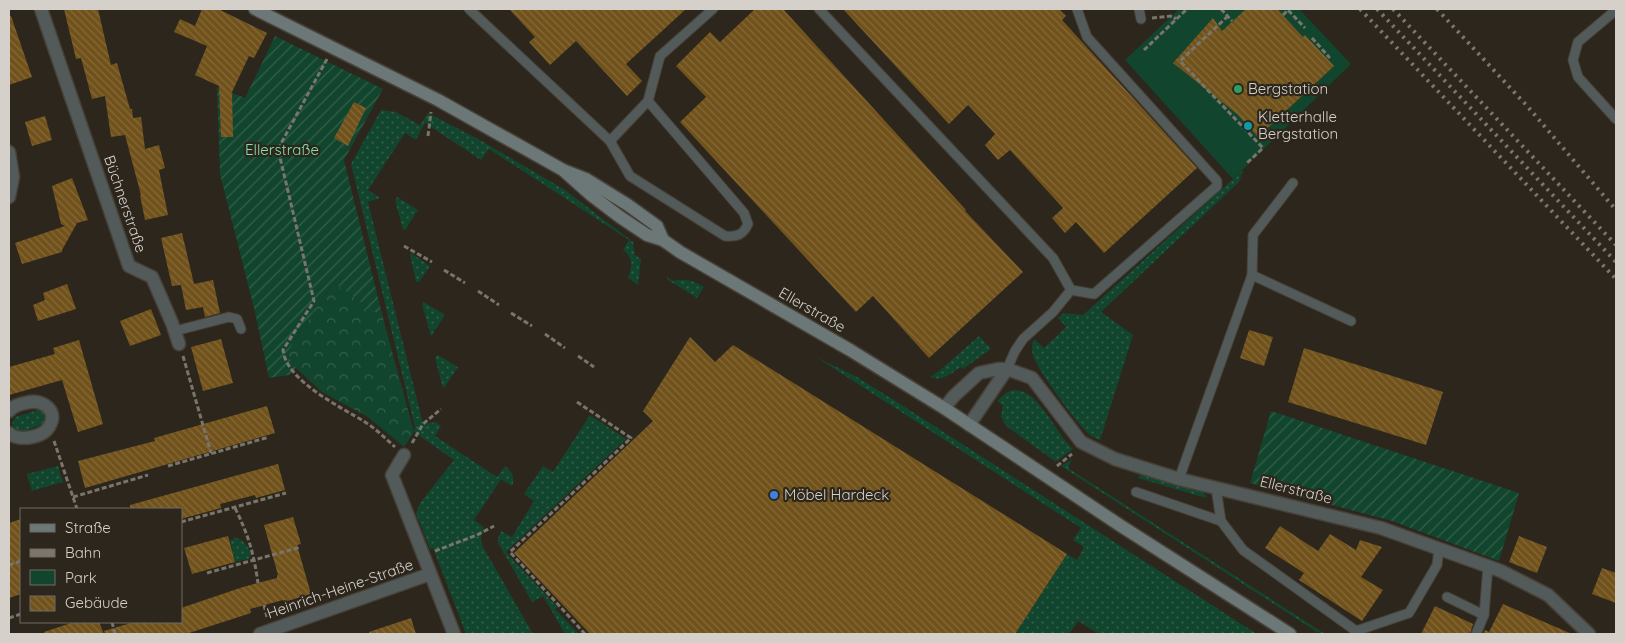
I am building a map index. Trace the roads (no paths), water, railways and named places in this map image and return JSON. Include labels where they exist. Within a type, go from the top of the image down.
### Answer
[{"type":"main road","name":"Ellerstraße","points":[[255,9],[438,100],[563,170],[591,195],[647,235],[663,240],[680,252],[850,350],[944,408],[1121,526],[1290,634]]},
{"type":"street","name":"Büchnerstraße","points":[[41,9],[129,266],[152,277],[177,337]]},
{"type":"street","points":[[9,152],[13,177],[9,197]]},
{"type":"street","points":[[969,424],[1008,369]]},
{"type":"street","name":"Ellerstraße","points":[[944,408],[958,391],[979,373],[1008,369],[1032,378],[1081,442],[1115,459],[1179,479],[1381,528],[1488,566],[1548,595],[1589,634]]},
{"type":"street","points":[[9,412],[11,408],[28,402],[39,401],[51,411],[52,419],[47,430],[40,434],[22,439],[13,437],[9,433]]},
{"type":"street","name":"Heinrich-Heine-Straße","points":[[404,455],[392,475],[454,634]]},
{"type":"street","name":"Heinrich-Heine-Straße","points":[[260,634],[430,574]]},
{"type":"lane","points":[[469,9],[610,141],[630,176],[725,236],[736,237],[744,232],[748,224],[744,213],[648,101]]},
{"type":"lane","points":[[610,141],[648,101],[660,56],[713,9]]},
{"type":"lane","points":[[819,9],[1054,258],[1071,290]]},
{"type":"lane","points":[[1071,290],[1094,294],[1217,186],[1217,181],[1087,37],[1077,9]]},
{"type":"lane","points":[[1139,9],[1141,19]]},
{"type":"lane","points":[[1616,10],[1578,42],[1573,60],[1578,76],[1616,120]]},
{"type":"lane","points":[[1179,479],[1252,275],[1253,235],[1293,183]]},
{"type":"lane","points":[[1252,275],[1351,321]]},
{"type":"lane","points":[[1008,369],[1015,351],[1023,339],[1053,312],[1071,290]]},
{"type":"lane","points":[[177,337],[230,317],[237,319],[241,329]]},
{"type":"lane","points":[[1216,488],[1221,521],[1244,550],[1356,631],[1409,613],[1437,565],[1439,549]]},
{"type":"lane","points":[[1136,492],[1221,521]]},
{"type":"lane","points":[[1476,634],[1484,614],[1488,566]]},
{"type":"lane","points":[[1447,597],[1484,614]]},
{"type":"railway","points":[[1360,9],[1616,279]]},
{"type":"railway","points":[[1377,9],[1616,262]]},
{"type":"railway","points":[[1393,9],[1616,245]]},
{"type":"railway","points":[[1437,9],[1528,107],[1616,210]]},
{"type":"place","name":"Bergstation","points":[[1238,89]]},
{"type":"place","name":"Kletterhalle Bergstation","points":[[1248,126]]},
{"type":"place","name":"Möbel Hardeck","points":[[774,495]]}]
